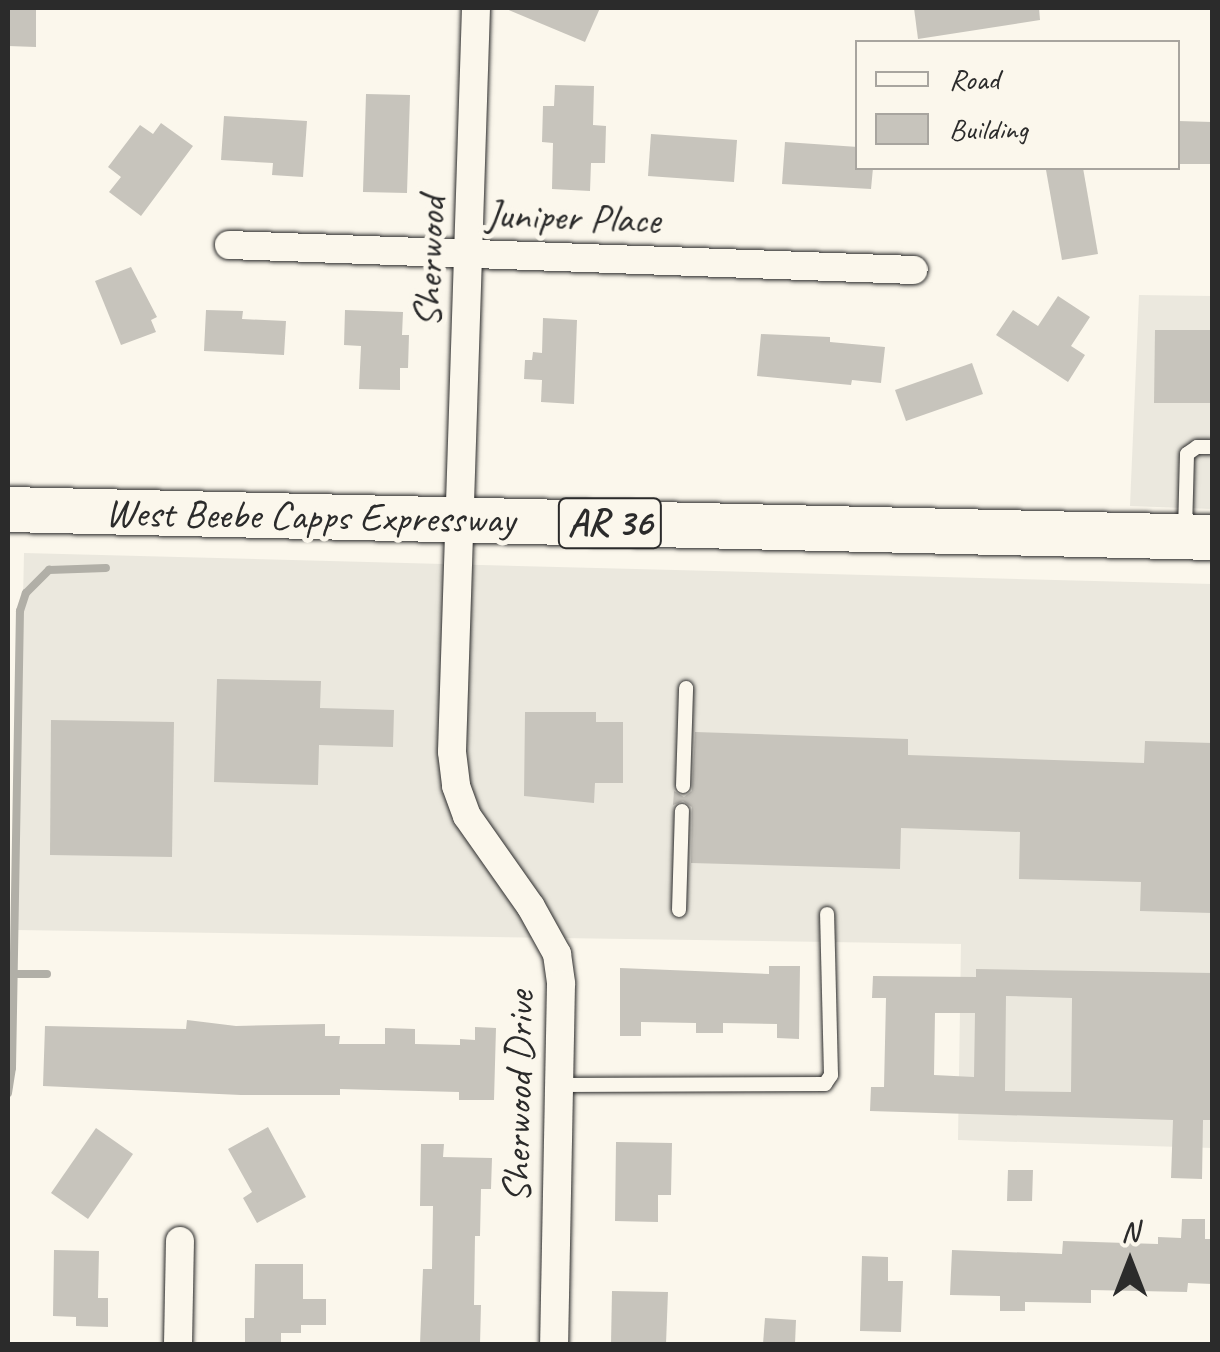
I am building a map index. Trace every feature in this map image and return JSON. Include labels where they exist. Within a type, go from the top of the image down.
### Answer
[{"type":"main road","name":"West Beebe Capps Expressway","points":[[8,509],[1199,537]]},
{"type":"street","name":"Sherwood","points":[[460,520],[476,8]]},
{"type":"street","name":"Juniper Place","points":[[229,245],[914,270]]},
{"type":"street","name":"Sherwood Drive","points":[[460,520],[452,752],[456,786],[467,816],[530,907],[557,954],[560,1085],[554,1344]]},
{"type":"street","points":[[178,1344],[180,1241]]},
{"type":"lane","points":[[1199,537],[1187,454],[1196,447],[1212,448]]},
{"type":"lane","points":[[683,786],[686,688]]},
{"type":"lane","points":[[679,910],[682,811]]},
{"type":"lane","points":[[560,1085],[825,1084],[831,1075],[828,914]]},
{"type":"shaded area","points":[[1139,295],[1212,296],[1212,509],[1130,506]]},
{"type":"shaded area","points":[[24,553],[1212,584],[1212,1148],[958,1140],[961,944],[16,930]]},
{"type":"building","points":[[8,8],[36,8],[36,47],[8,46]]},
{"type":"building","points":[[504,8],[600,8],[585,42]]},
{"type":"building","points":[[914,8],[1039,8],[1040,20],[918,39]]},
{"type":"building","points":[[555,85],[594,86],[593,125],[606,126],[605,163],[591,163],[590,191],[552,189],[553,143],[542,142],[543,106],[554,106]]},
{"type":"building","points":[[366,94],[410,95],[407,193],[363,192]]},
{"type":"building","points":[[224,116],[307,121],[303,177],[272,175],[273,163],[221,160]]},
{"type":"building","points":[[1180,121],[1212,122],[1212,164],[1180,164]]},
{"type":"building","points":[[161,123],[193,146],[141,216],[109,192],[121,177],[108,167],[140,125],[153,134]]},
{"type":"building","points":[[651,134],[737,140],[734,182],[648,176]]},
{"type":"building","points":[[785,142],[855,147],[855,170],[873,170],[871,189],[782,184]]},
{"type":"building","points":[[1046,170],[1083,170],[1098,254],[1062,260]]},
{"type":"building","points":[[131,267],[157,317],[151,320],[156,332],[121,345],[95,281]]},
{"type":"building","points":[[1058,296],[1090,317],[1071,346],[1085,355],[1068,382],[996,335],[1013,310],[1038,326]]},
{"type":"building","points":[[206,310],[243,311],[242,319],[286,321],[284,355],[204,351]]},
{"type":"building","points":[[345,310],[403,312],[402,335],[409,335],[408,368],[400,368],[400,390],[359,389],[361,346],[344,345]]},
{"type":"building","points":[[543,318],[577,320],[574,404],[541,402],[542,380],[524,379],[525,360],[532,360],[533,352],[542,353]]},
{"type":"building","points":[[1155,330],[1212,330],[1212,403],[1154,403]]},
{"type":"building","points":[[761,334],[830,337],[830,342],[885,347],[881,383],[852,380],[851,385],[757,376]]},
{"type":"building","points":[[972,363],[983,394],[906,421],[895,390]]},
{"type":"building","points":[[217,679],[321,681],[320,708],[394,710],[393,747],[319,745],[318,785],[214,782]]},
{"type":"building","points":[[525,712],[596,712],[596,722],[623,722],[623,783],[595,783],[594,803],[524,796]]},
{"type":"building","points":[[51,720],[174,722],[172,857],[50,855]]},
{"type":"building","points":[[695,732],[908,739],[908,755],[1144,763],[1145,741],[1212,743],[1212,913],[1140,911],[1141,882],[1019,879],[1020,832],[901,828],[900,869],[691,863],[692,807],[683,801],[673,805],[674,791],[684,797],[692,791]]},
{"type":"building","points":[[769,966],[800,966],[799,1039],[777,1038],[777,1024],[723,1023],[723,1033],[696,1033],[696,1023],[641,1022],[641,1036],[620,1036],[620,968],[769,974]]},
{"type":"building","points":[[976,969],[1212,973],[1212,1120],[1203,1120],[1202,1179],[1171,1178],[1173,1120],[870,1111],[871,1087],[884,1087],[886,998],[872,998],[873,976],[976,977]],"holes":[[[1006,996],[1072,998],[1071,1092],[1005,1091]],[[935,1013],[975,1013],[974,1077],[934,1075]]]},
{"type":"building","points":[[187,1020],[236,1026],[325,1024],[325,1036],[340,1036],[339,1044],[385,1044],[385,1028],[415,1029],[415,1044],[460,1045],[460,1039],[475,1040],[475,1027],[496,1028],[494,1100],[459,1100],[459,1092],[340,1089],[340,1095],[241,1095],[43,1086],[45,1026],[186,1029]]},
{"type":"building","points":[[268,1127],[306,1197],[257,1223],[243,1198],[252,1192],[228,1149]]},
{"type":"building","points":[[96,1128],[133,1154],[88,1219],[51,1193]]},
{"type":"building","points":[[616,1142],[672,1143],[671,1195],[658,1195],[658,1222],[615,1221]]},
{"type":"building","points":[[421,1144],[444,1144],[443,1157],[492,1158],[491,1189],[481,1189],[480,1236],[475,1236],[474,1305],[481,1305],[480,1344],[420,1344],[423,1269],[432,1269],[433,1206],[420,1206]]},
{"type":"building","points":[[1008,1170],[1033,1170],[1032,1201],[1007,1201]]},
{"type":"building","points":[[1182,1219],[1205,1219],[1205,1239],[1212,1239],[1212,1284],[1188,1283],[1187,1292],[1091,1290],[1091,1303],[1025,1302],[1025,1311],[1000,1311],[1000,1296],[950,1295],[952,1250],[1062,1254],[1063,1241],[1158,1244],[1158,1237],[1181,1238]]},
{"type":"building","points":[[54,1250],[99,1251],[98,1298],[108,1298],[108,1327],[76,1326],[76,1317],[53,1316]]},
{"type":"building","points":[[862,1256],[888,1257],[888,1281],[903,1281],[901,1332],[860,1331]]},
{"type":"building","points":[[255,1264],[303,1264],[303,1299],[326,1299],[326,1325],[301,1325],[301,1333],[281,1333],[281,1344],[245,1344],[245,1318],[254,1318]]},
{"type":"building","points":[[612,1291],[668,1292],[666,1344],[611,1344]]},
{"type":"building","points":[[765,1318],[796,1320],[795,1344],[763,1344]]},
{"type":"waterway","points":[[8,1093],[12,1068],[20,611],[26,593],[49,570],[106,568]]},
{"type":"waterway","points":[[13,974],[47,974]]}]
